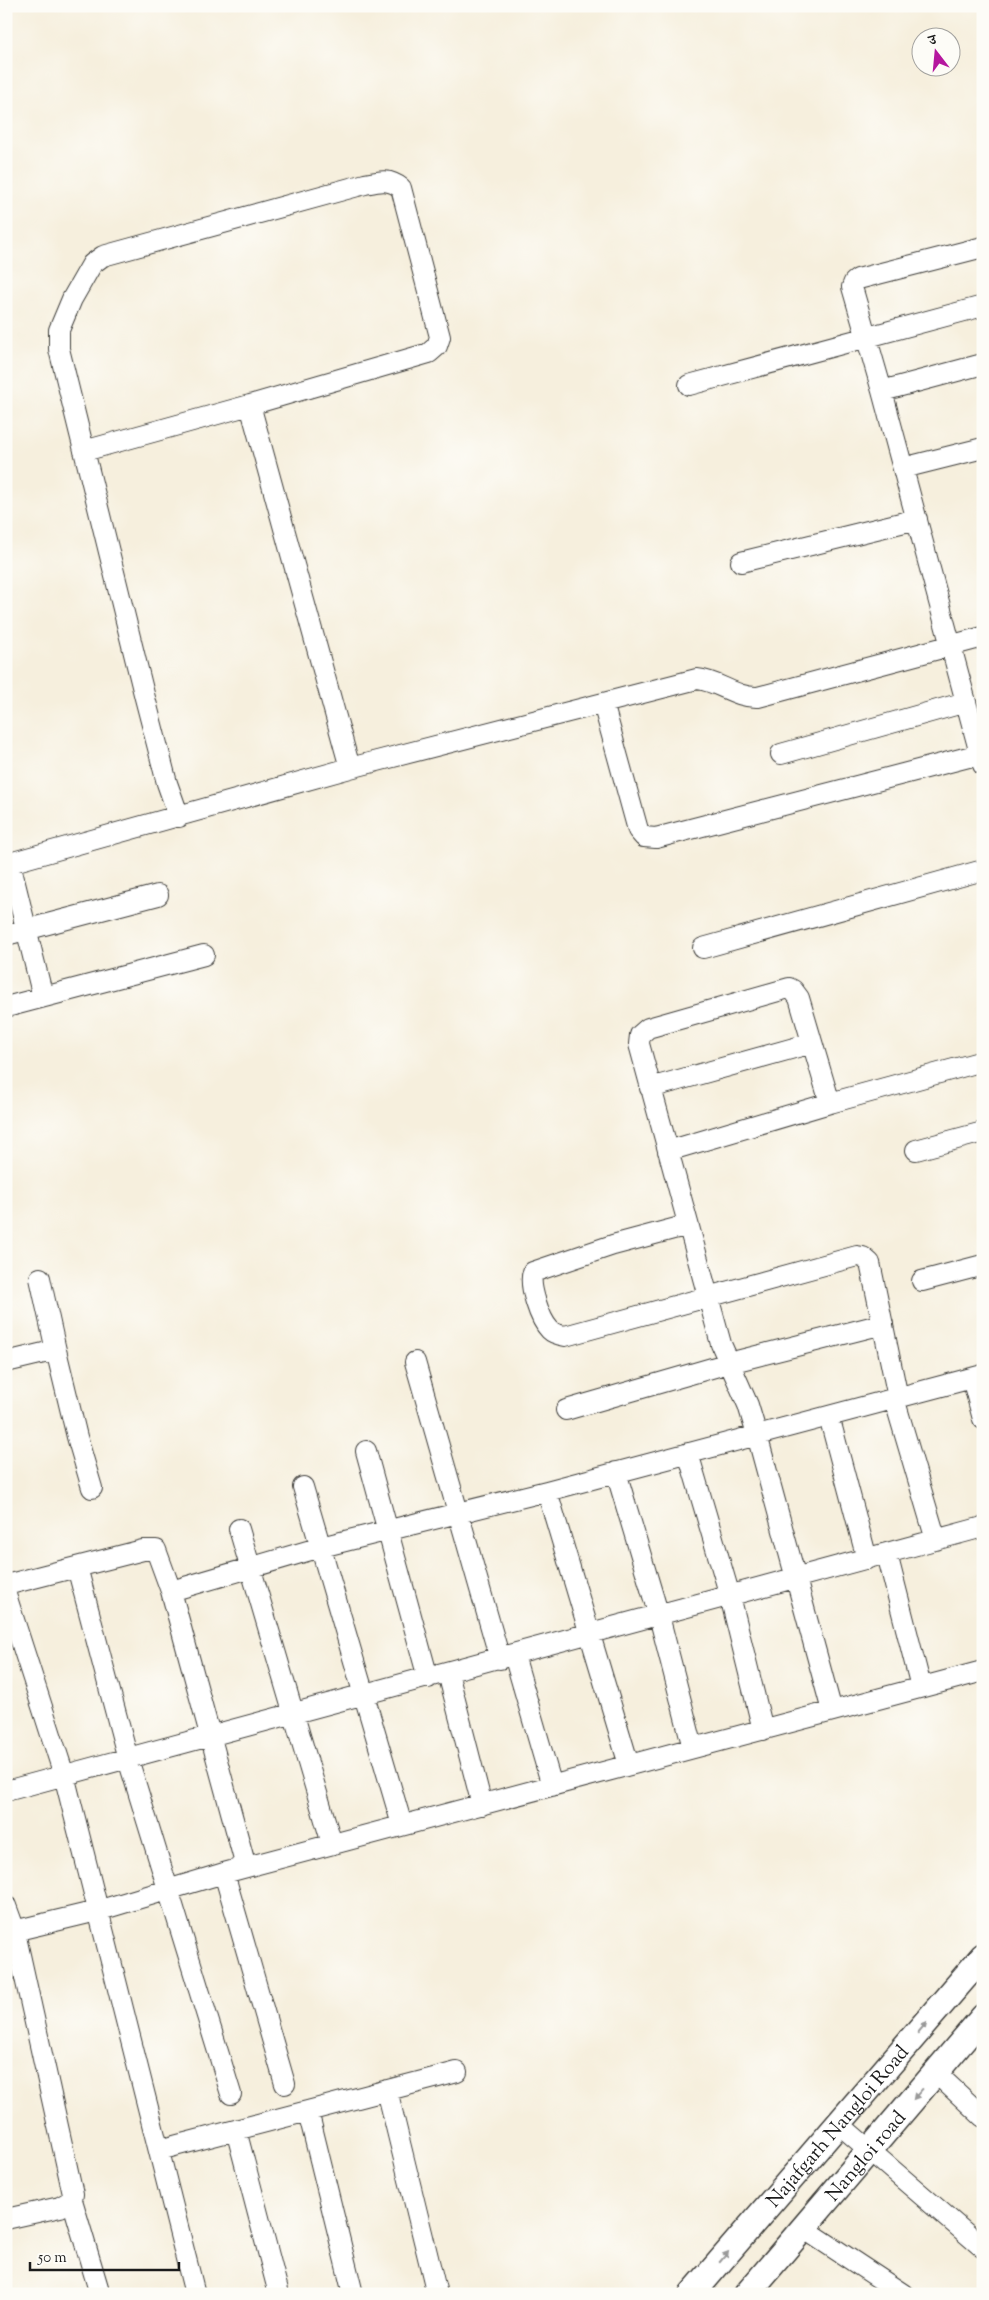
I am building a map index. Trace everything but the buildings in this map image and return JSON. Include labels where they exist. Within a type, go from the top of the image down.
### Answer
[{"type":"main road","name":"Najafgarh Nangloi Road","points":[[692,2294],[983,1956]]},
{"type":"main road","name":"Nangloi road","points":[[747,2294],[983,2017]]},
{"type":"street","points":[[84,452],[429,353],[436,346],[440,338],[401,188],[393,182],[382,180],[103,256],[92,264],[58,330],[59,349],[84,452],[138,671],[167,783],[179,817]]},
{"type":"street","points":[[603,703],[638,830],[644,837],[656,838],[981,759],[978,725],[966,702],[852,287],[854,282],[983,248]]},
{"type":"street","points":[[689,385],[983,306]]},
{"type":"street","points":[[882,391],[983,364]]},
{"type":"street","points":[[250,405],[350,768]]},
{"type":"street","points":[[903,468],[983,448]]},
{"type":"street","points":[[742,562],[916,519]]},
{"type":"street","points":[[43,997],[8,864],[350,768],[697,679],[709,680],[738,695],[758,697],[983,637]]},
{"type":"street","points":[[781,754],[966,702]]},
{"type":"street","points":[[703,948],[983,870]]},
{"type":"street","points":[[6,935],[158,895]]},
{"type":"street","points":[[6,1007],[204,955]]},
{"type":"street","points":[[830,1103],[797,993],[793,990],[784,988],[648,1028],[640,1035],[639,1044],[650,1088],[708,1298],[729,1363],[748,1405],[798,1578],[832,1711]]},
{"type":"street","points":[[650,1088],[812,1043]]},
{"type":"street","points":[[668,1151],[830,1103],[983,1061]]},
{"type":"street","points":[[916,1150],[983,1132]]},
{"type":"street","points":[[688,1225],[540,1268],[534,1272],[530,1279],[532,1288],[548,1329],[555,1334],[564,1336],[856,1256],[863,1257],[870,1262],[895,1393],[936,1540]]},
{"type":"street","points":[[922,1281],[983,1265]]},
{"type":"street","points":[[40,1278],[77,1437],[92,1488]]},
{"type":"street","points":[[566,1410],[729,1363],[883,1324]]},
{"type":"street","points":[[6,1362],[48,1352],[55,1346]]},
{"type":"street","points":[[415,1362],[458,1512],[552,1786]]},
{"type":"street","points":[[171,1591],[321,1547],[547,1491],[829,1416],[895,1393],[977,1376],[983,1419]]},
{"type":"street","points":[[829,1416],[866,1559]]},
{"type":"street","points":[[366,1452],[428,1678]]},
{"type":"street","points":[[688,1454],[730,1596],[763,1730]]},
{"type":"street","points":[[616,1472],[659,1616],[693,1748]]},
{"type":"street","points":[[303,1487],[402,1826]]},
{"type":"street","points":[[547,1491],[629,1765]]},
{"type":"street","points":[[239,1529],[252,1567],[332,1844]]},
{"type":"street","points":[[6,1791],[936,1540],[982,1530]]},
{"type":"street","points":[[6,1585],[150,1548],[156,1550],[171,1591],[246,1867]]},
{"type":"street","points":[[886,1554],[922,1687]]},
{"type":"street","points":[[77,1567],[128,1758],[231,2094]]},
{"type":"street","points":[[6,1595],[64,1776],[195,2294]]},
{"type":"street","points":[[10,1927],[36,1927],[97,1911],[246,1867],[983,1671]]},
{"type":"street","points":[[448,1673],[482,1804]]},
{"type":"street","points":[[224,1873],[285,2084]]},
{"type":"street","points":[[6,1906],[73,2194],[72,2200],[100,2294]]},
{"type":"street","points":[[159,2150],[457,2072]]},
{"type":"street","points":[[936,2073],[983,2117]]},
{"type":"street","points":[[386,2090],[437,2294]]},
{"type":"street","points":[[308,2111],[353,2294]]},
{"type":"street","points":[[839,2124],[983,2248]]},
{"type":"street","points":[[236,2130],[279,2294]]},
{"type":"street","points":[[6,2219],[60,2207],[72,2200]]},
{"type":"street","points":[[803,2228],[903,2294]]}]
